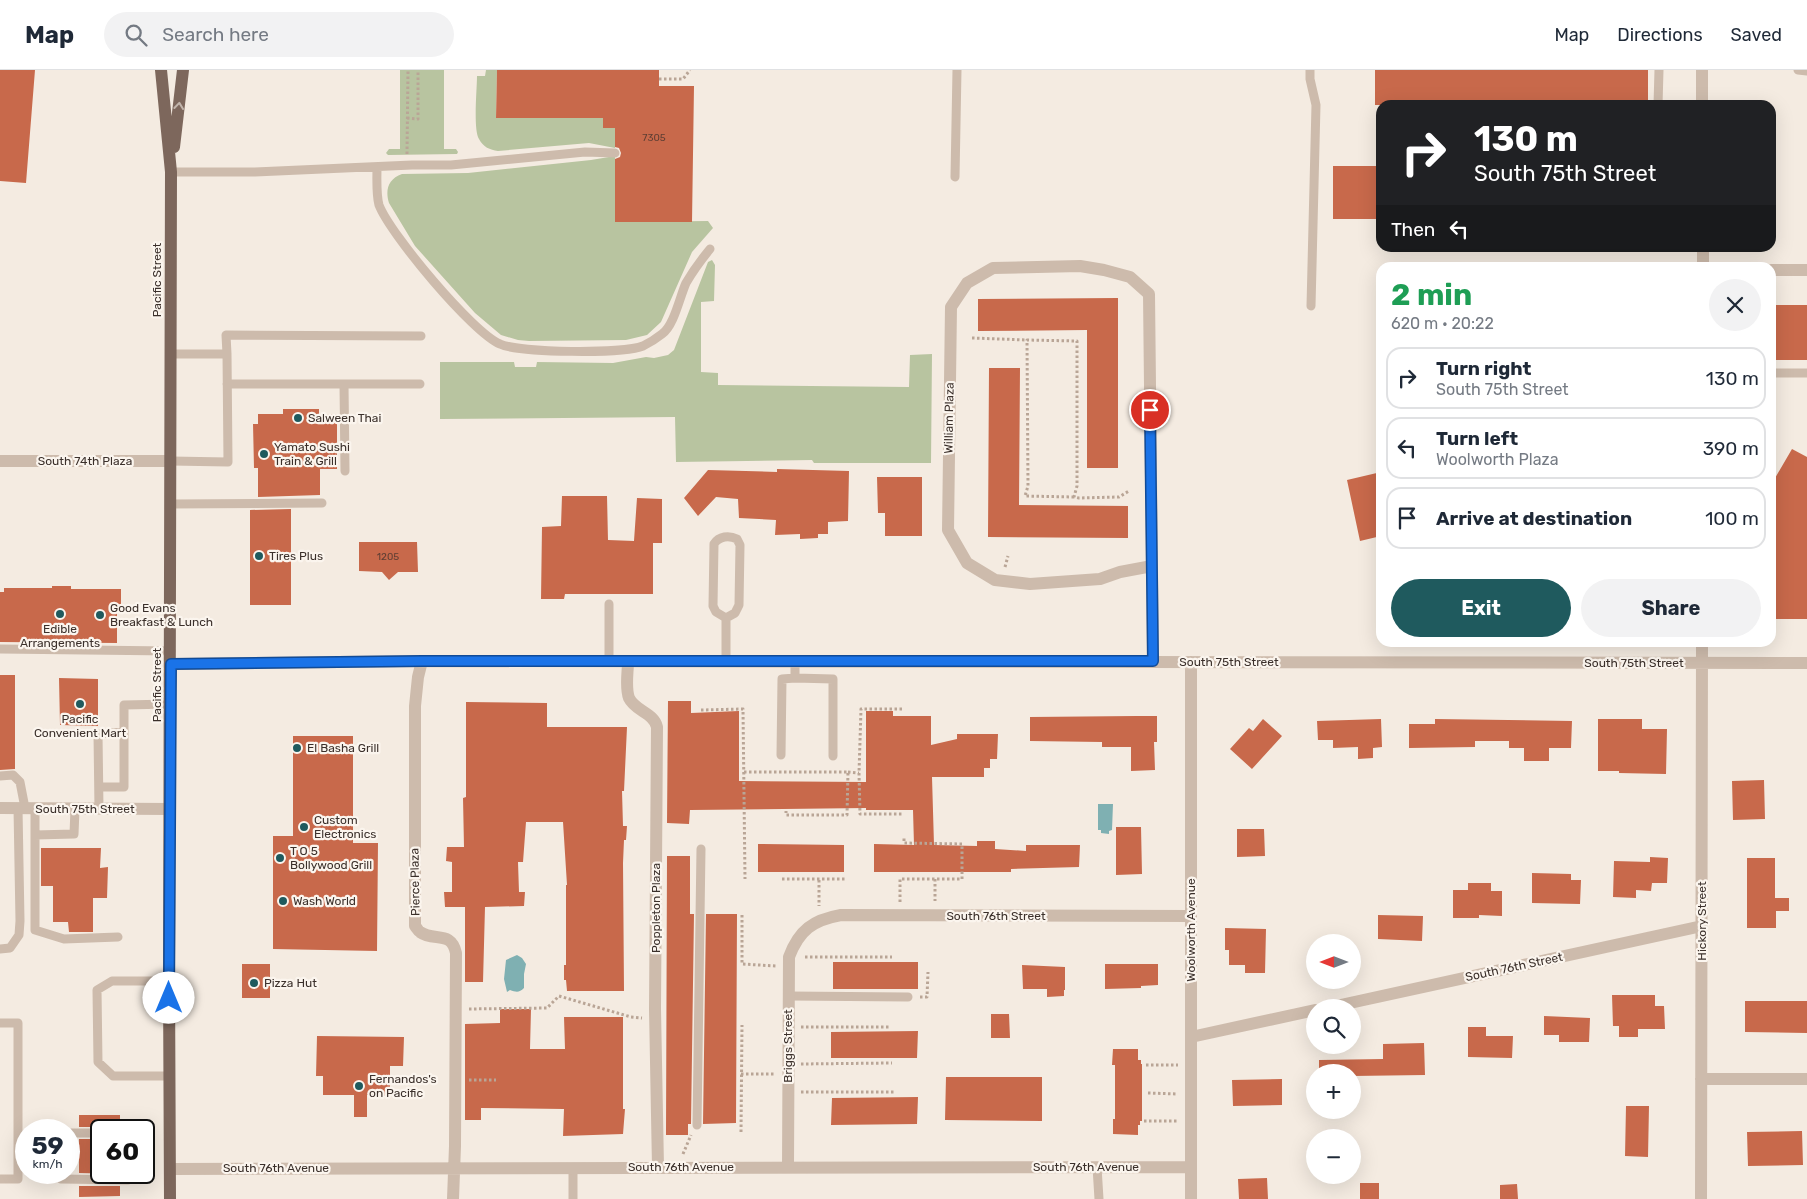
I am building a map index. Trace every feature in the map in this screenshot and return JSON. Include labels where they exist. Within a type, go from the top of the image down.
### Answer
[{"type":"main road","name":"Pacific Street","points":[[161,70],[171,172],[170,1199]]},
{"type":"main road","name":"Pacific Street","points":[[171,172],[183,70]]},
{"type":"street","points":[[1702,70],[1702,100]]},
{"type":"street","name":"William Plaza","points":[[1058,265],[1080,266],[1130,277],[1149,294],[1152,566],[1120,572],[1100,579],[1030,584],[994,580],[967,563],[948,530],[951,307],[967,283],[993,268],[1058,265]]},
{"type":"street","points":[[1776,270],[1807,270]]},
{"type":"street","name":"South 74th Plaza","points":[[0,462],[171,460]]},
{"type":"street","points":[[1152,566],[1153,661]]},
{"type":"street","name":"Hickory Street","points":[[1701,1199],[1702,647]]},
{"type":"street","name":"South 75th Street","points":[[171,664],[422,661],[1807,663]]},
{"type":"street","name":"Pierce Plaza","points":[[422,661],[414,706],[415,926],[420,932],[449,940],[454,945],[456,953],[456,1080],[453,1199]]},
{"type":"street","name":"Poppleton Plaza","points":[[628,661],[627,691],[630,701],[652,717],[657,727],[655,1019],[658,1168]]},
{"type":"street","name":"Woolworth Avenue","points":[[1191,1199],[1192,662]]},
{"type":"street","name":"South 75th Street","points":[[0,808],[170,809]]},
{"type":"street","name":"South 76th Street","points":[[804,930],[820,920],[841,915],[1191,916]]},
{"type":"street","name":"South 76th Street","points":[[1361,1001],[1702,926]]},
{"type":"street","name":"Briggs Street","points":[[788,1167],[790,957],[804,930]]},
{"type":"street","points":[[1191,1037],[1306,1012]]},
{"type":"street","points":[[1701,1079],[1807,1080]]},
{"type":"street","name":"South 76th Avenue","points":[[170,1169],[1191,1167]]},
{"type":"lane","points":[[955,177],[957,70]]},
{"type":"lane","points":[[1310,70],[1310,79],[1316,105],[1311,306]]},
{"type":"lane","points":[[1658,100],[1659,70]]},
{"type":"lane","points":[[1798,70],[1807,71]]},
{"type":"lane","points":[[171,172],[255,172],[451,165],[585,152],[615,153]]},
{"type":"lane","points":[[377,167],[379,204],[400,239],[435,283],[486,337],[500,345],[517,350],[607,351],[642,347],[665,333],[686,284],[697,265],[710,249]]},
{"type":"lane","points":[[171,460],[228,462],[226,335],[421,336]]},
{"type":"lane","points":[[171,354],[227,354]]},
{"type":"lane","points":[[1776,373],[1807,373]]},
{"type":"lane","points":[[227,384],[420,384]]},
{"type":"lane","points":[[344,384],[345,471]]},
{"type":"lane","points":[[171,504],[322,503]]},
{"type":"lane","points":[[724,536],[732,536],[737,538],[740,545],[739,605],[734,613],[726,618],[716,612],[713,606],[714,544],[717,539],[724,536]]},
{"type":"lane","points":[[609,604],[609,661]]},
{"type":"lane","points":[[726,618],[726,661]]},
{"type":"lane","points":[[0,650],[171,651]]},
{"type":"lane","points":[[794,678],[795,661]]},
{"type":"lane","points":[[781,755],[782,679],[794,678],[833,679],[833,756]]},
{"type":"lane","points":[[99,787],[124,787],[124,706],[170,704]]},
{"type":"lane","points":[[99,809],[98,734],[124,732]]},
{"type":"lane","points":[[0,776],[13,775],[20,782],[35,835],[35,930],[64,939],[118,937]]},
{"type":"lane","points":[[0,950],[10,948],[19,935],[26,808]]},
{"type":"lane","points":[[35,835],[74,834],[75,809]]},
{"type":"lane","points":[[697,1125],[701,849]]},
{"type":"lane","points":[[169,981],[112,981],[104,985],[97,990],[97,1026],[98,1062],[113,1076],[170,1076]]},
{"type":"lane","points":[[789,996],[908,997]]},
{"type":"lane","points":[[0,1023],[18,1023],[18,1179],[0,1179]]},
{"type":"lane","points":[[1097,1167],[1099,1199]]},
{"type":"lane","points":[[573,1168],[573,1199]]},
{"type":"path","points":[[407,155],[408,70]]},
{"type":"path","points":[[408,118],[418,119],[418,70]]},
{"type":"path","points":[[659,79],[683,79],[690,70]]},
{"type":"path","points":[[972,338],[1077,341],[1077,486],[1074,497]]},
{"type":"path","points":[[1027,340],[1028,486],[1025,496],[1119,497],[1129,491]]},
{"type":"path","points":[[701,710],[743,709],[745,878]]},
{"type":"path","points":[[902,709],[861,709],[859,773],[860,814],[903,814]]},
{"type":"path","points":[[744,772],[859,773]]},
{"type":"path","points":[[786,811],[786,815],[847,815],[848,772]]},
{"type":"path","points":[[900,916],[900,879],[962,878],[962,844],[904,843],[904,836]]},
{"type":"path","points":[[782,879],[847,879]]},
{"type":"path","points":[[934,879],[935,916]]},
{"type":"path","points":[[819,880],[820,920]]},
{"type":"path","points":[[742,915],[742,964],[762,965]]},
{"type":"path","points":[[790,957],[892,957]]},
{"type":"path","points":[[928,972],[928,983]]},
{"type":"path","points":[[456,1009],[547,1008],[559,996],[631,1017],[655,1019]]},
{"type":"path","points":[[741,1132],[742,1025]]},
{"type":"path","points":[[788,1027],[890,1027]]},
{"type":"path","points":[[813,1064],[892,1064]]},
{"type":"path","points":[[1146,1065],[1191,1066]]},
{"type":"path","points":[[741,1074],[788,1074]]},
{"type":"path","points":[[456,1080],[496,1080]]},
{"type":"path","points":[[788,1092],[894,1092]]},
{"type":"path","points":[[1148,1093],[1191,1094]]},
{"type":"path","points":[[1144,1121],[1191,1122]]},
{"type":"path","points":[[683,1168],[683,1151],[693,1128],[697,1125]]},
{"type":"green space","points":[[400,70],[444,70],[444,149],[456,149],[457,154],[388,155],[386,153],[389,149],[400,149]]},
{"type":"green space","points":[[486,70],[497,70],[496,118],[603,118],[603,128],[615,128],[615,148],[589,143],[498,151],[487,148],[477,134],[476,118],[477,76],[485,76]]},
{"type":"green space","points":[[615,156],[615,222],[708,221],[713,228],[692,252],[661,322],[647,335],[626,340],[529,341],[501,335],[475,313],[415,246],[389,203],[388,198],[388,189],[391,182],[402,174],[468,173]]},
{"type":"green space","points":[[712,260],[715,265],[714,301],[701,302],[701,372],[718,373],[718,385],[909,387],[910,355],[932,354],[931,463],[814,463],[812,460],[676,462],[675,417],[440,419],[440,362],[514,362],[515,367],[536,367],[537,362],[613,363],[668,355],[674,350],[708,262]]},
{"type":"water","points":[[1098,804],[1113,804],[1112,830],[1109,831],[1109,834],[1101,833],[1101,830],[1098,830]]},
{"type":"water","points":[[517,955],[526,964],[524,988],[516,992],[510,990],[507,992],[504,979],[506,960]]},
{"type":"building","points":[[0,70],[35,70],[26,183],[0,181]]},
{"type":"building","points":[[497,70],[659,70],[659,86],[694,86],[692,222],[615,222],[615,159],[620,157],[621,153],[619,148],[615,147],[615,128],[603,128],[603,118],[496,118]]},
{"type":"building","points":[[1375,70],[1648,70],[1648,100],[1376,100],[1375,105]]},
{"type":"building","points":[[1333,166],[1376,166],[1376,219],[1333,219]]},
{"type":"building","points":[[1118,298],[1118,468],[1087,468],[1087,330],[978,331],[978,299]]},
{"type":"building","points":[[1776,305],[1807,305],[1807,360],[1776,360]]},
{"type":"building","points":[[989,368],[1020,368],[1019,505],[1128,506],[1128,538],[988,537]]},
{"type":"building","points":[[283,409],[319,409],[319,414],[337,414],[337,469],[320,469],[320,495],[258,497],[258,468],[254,468],[253,424],[258,424],[258,414],[283,414]]},
{"type":"building","points":[[1792,449],[1807,457],[1807,619],[1776,619],[1776,476]]},
{"type":"building","points":[[777,469],[849,471],[848,521],[828,522],[828,534],[818,534],[818,538],[800,539],[800,534],[775,535],[776,520],[739,518],[738,499],[716,497],[698,516],[684,498],[708,470],[777,472]]},
{"type":"building","points":[[1376,473],[1376,537],[1360,541],[1347,480]]},
{"type":"building","points":[[877,477],[922,477],[922,536],[885,536],[885,513],[878,513]]},
{"type":"building","points":[[562,496],[607,496],[608,540],[634,541],[637,498],[662,499],[662,543],[653,543],[653,594],[565,594],[564,599],[541,599],[542,527],[561,526]]},
{"type":"building","points":[[291,509],[291,605],[250,605],[250,510]]},
{"type":"building","points":[[359,542],[417,542],[418,572],[398,572],[389,580],[382,572],[359,571]]},
{"type":"building","points":[[52,586],[71,586],[71,589],[121,589],[121,609],[117,609],[117,643],[0,642],[0,592],[4,592],[4,588],[52,588]]},
{"type":"building","points":[[0,675],[15,675],[15,769],[0,770]]},
{"type":"building","points":[[59,678],[98,679],[98,726],[60,725]]},
{"type":"building","points":[[668,701],[691,701],[691,713],[739,711],[739,781],[866,782],[866,711],[893,711],[893,716],[931,716],[931,745],[957,739],[957,734],[998,734],[997,759],[990,759],[990,768],[984,768],[984,777],[932,777],[934,845],[977,846],[977,841],[995,841],[995,849],[1026,851],[1026,845],[1080,845],[1079,867],[1011,869],[1011,872],[874,872],[874,844],[914,845],[913,810],[866,810],[866,808],[690,810],[689,824],[667,823]]},
{"type":"building","points":[[466,702],[547,703],[547,727],[627,727],[624,791],[622,791],[623,826],[627,826],[623,863],[624,991],[567,991],[566,980],[564,980],[564,965],[566,965],[567,885],[563,822],[526,822],[523,862],[518,862],[519,892],[525,892],[524,906],[485,907],[483,982],[465,982],[465,907],[445,907],[444,892],[452,892],[452,862],[446,861],[447,847],[464,847],[463,798],[466,797]]},
{"type":"building","points":[[1157,716],[1157,742],[1154,742],[1155,770],[1131,771],[1131,747],[1102,747],[1102,742],[1030,741],[1030,717]]},
{"type":"building","points":[[1263,719],[1282,736],[1252,769],[1230,749],[1249,728],[1253,731]]},
{"type":"building","points":[[1381,719],[1382,747],[1373,748],[1373,758],[1358,759],[1358,747],[1333,748],[1333,740],[1318,740],[1317,721]]},
{"type":"building","points":[[1435,719],[1572,721],[1571,748],[1549,748],[1549,761],[1524,761],[1524,748],[1509,748],[1509,741],[1475,741],[1475,747],[1409,748],[1409,724],[1435,724]]},
{"type":"building","points":[[1598,719],[1642,719],[1642,729],[1667,729],[1666,774],[1598,771]]},
{"type":"building","points":[[293,736],[353,736],[353,843],[378,843],[377,951],[273,949],[273,836],[293,836]]},
{"type":"building","points":[[1764,780],[1765,819],[1733,820],[1732,781]]},
{"type":"building","points":[[1116,827],[1141,827],[1142,874],[1116,875]]},
{"type":"building","points":[[1237,829],[1264,829],[1265,856],[1237,857]]},
{"type":"building","points":[[758,844],[844,845],[844,872],[758,872]]},
{"type":"building","points":[[41,848],[101,848],[100,868],[108,867],[107,898],[93,898],[93,932],[69,932],[68,922],[53,922],[53,886],[41,886]]},
{"type":"building","points":[[667,856],[690,856],[690,914],[694,914],[691,1124],[688,1124],[688,1135],[666,1135]]},
{"type":"building","points":[[1650,857],[1668,858],[1667,883],[1652,883],[1651,891],[1636,890],[1636,898],[1613,897],[1614,861],[1650,862]]},
{"type":"building","points":[[1747,858],[1775,858],[1775,898],[1789,898],[1789,911],[1776,911],[1776,928],[1747,928]]},
{"type":"building","points":[[1532,873],[1571,874],[1571,880],[1581,880],[1580,904],[1532,903]]},
{"type":"building","points":[[1468,883],[1491,883],[1491,891],[1502,891],[1502,916],[1479,915],[1479,918],[1453,918],[1453,890],[1468,890]]},
{"type":"building","points":[[706,914],[737,914],[736,1123],[703,1124]]},
{"type":"building","points":[[1378,915],[1423,916],[1422,941],[1378,939]]},
{"type":"building","points":[[1225,928],[1266,929],[1265,973],[1245,973],[1245,965],[1229,965],[1229,950],[1225,950]]},
{"type":"building","points":[[833,962],[918,962],[918,989],[833,989]]},
{"type":"building","points":[[242,964],[270,964],[270,998],[242,998]]},
{"type":"building","points":[[1105,964],[1158,964],[1158,985],[1141,986],[1141,988],[1105,989]]},
{"type":"building","points":[[1022,965],[1065,967],[1064,996],[1047,997],[1047,989],[1023,989]]},
{"type":"building","points":[[1612,995],[1655,995],[1655,1006],[1664,1006],[1665,1029],[1638,1029],[1638,1037],[1619,1037],[1619,1026],[1613,1026]]},
{"type":"building","points":[[1745,1001],[1807,1001],[1807,1033],[1745,1032]]},
{"type":"building","points":[[500,1009],[531,1009],[530,1049],[565,1049],[564,1017],[623,1017],[623,1109],[625,1109],[623,1134],[563,1136],[564,1109],[481,1108],[481,1120],[465,1120],[465,1024],[500,1023]]},
{"type":"building","points":[[991,1014],[1009,1014],[1010,1038],[991,1038]]},
{"type":"building","points":[[1544,1016],[1590,1018],[1589,1042],[1559,1042],[1559,1035],[1544,1035]]},
{"type":"building","points":[[1468,1027],[1486,1027],[1486,1036],[1513,1036],[1512,1058],[1468,1057]]},
{"type":"building","points":[[918,1031],[917,1058],[831,1058],[831,1032]]},
{"type":"building","points":[[317,1036],[404,1037],[403,1066],[390,1066],[390,1096],[367,1095],[367,1117],[354,1117],[354,1095],[323,1095],[323,1076],[316,1076]]},
{"type":"building","points":[[1424,1043],[1425,1075],[1361,1076],[1361,1064],[1319,1064],[1319,1060],[1383,1059],[1383,1044]]},
{"type":"building","points":[[1113,1049],[1138,1049],[1138,1060],[1141,1060],[1142,1064],[1142,1121],[1138,1125],[1138,1135],[1113,1134],[1113,1119],[1115,1119],[1115,1065],[1112,1065]]},
{"type":"building","points":[[946,1077],[1042,1077],[1042,1121],[945,1120]]},
{"type":"building","points":[[1282,1079],[1282,1105],[1233,1106],[1232,1080]]},
{"type":"building","points":[[918,1097],[917,1124],[831,1125],[832,1098]]},
{"type":"building","points":[[1626,1106],[1649,1106],[1648,1157],[1625,1156]]},
{"type":"building","points":[[79,1115],[120,1115],[120,1119],[90,1119],[90,1127],[80,1127]]},
{"type":"building","points":[[1802,1131],[1803,1165],[1748,1166],[1747,1132]]},
{"type":"building","points":[[80,1139],[90,1139],[90,1173],[80,1173]]},
{"type":"building","points":[[1267,1178],[1268,1199],[1239,1199],[1238,1179]]},
{"type":"building","points":[[1361,1183],[1379,1183],[1379,1199],[1360,1199]]},
{"type":"building","points":[[1517,1184],[1518,1199],[1500,1199],[1500,1185]]},
{"type":"building","points":[[79,1186],[120,1186],[120,1196],[79,1197]]},
{"type":"place","name":"Salween Thai","points":[[298,418]]},
{"type":"place","name":"Yamato Sushi Train & Grill","points":[[264,454]]},
{"type":"place","name":"Tires Plus","points":[[259,556]]},
{"type":"place","name":"Edible Arrangements","points":[[60,614]]},
{"type":"place","name":"Good Evans Breakfast & Lunch","points":[[100,615]]},
{"type":"place","name":"Pacific Convenient Mart","points":[[80,704]]},
{"type":"place","name":"El Basha Grill","points":[[297,748]]},
{"type":"place","name":"Custom Electronics","points":[[304,827]]},
{"type":"place","name":"T O 5 Bollywood Grill","points":[[280,858]]},
{"type":"place","name":"Wash World","points":[[283,901]]},
{"type":"place","name":"Pizza Hut","points":[[254,983]]},
{"type":"place","name":"Fernandos's on Pacific","points":[[359,1086]]},
{"type":"route","points":[[169,998],[171,664],[422,661],[1153,661],[1150,410]]}]
